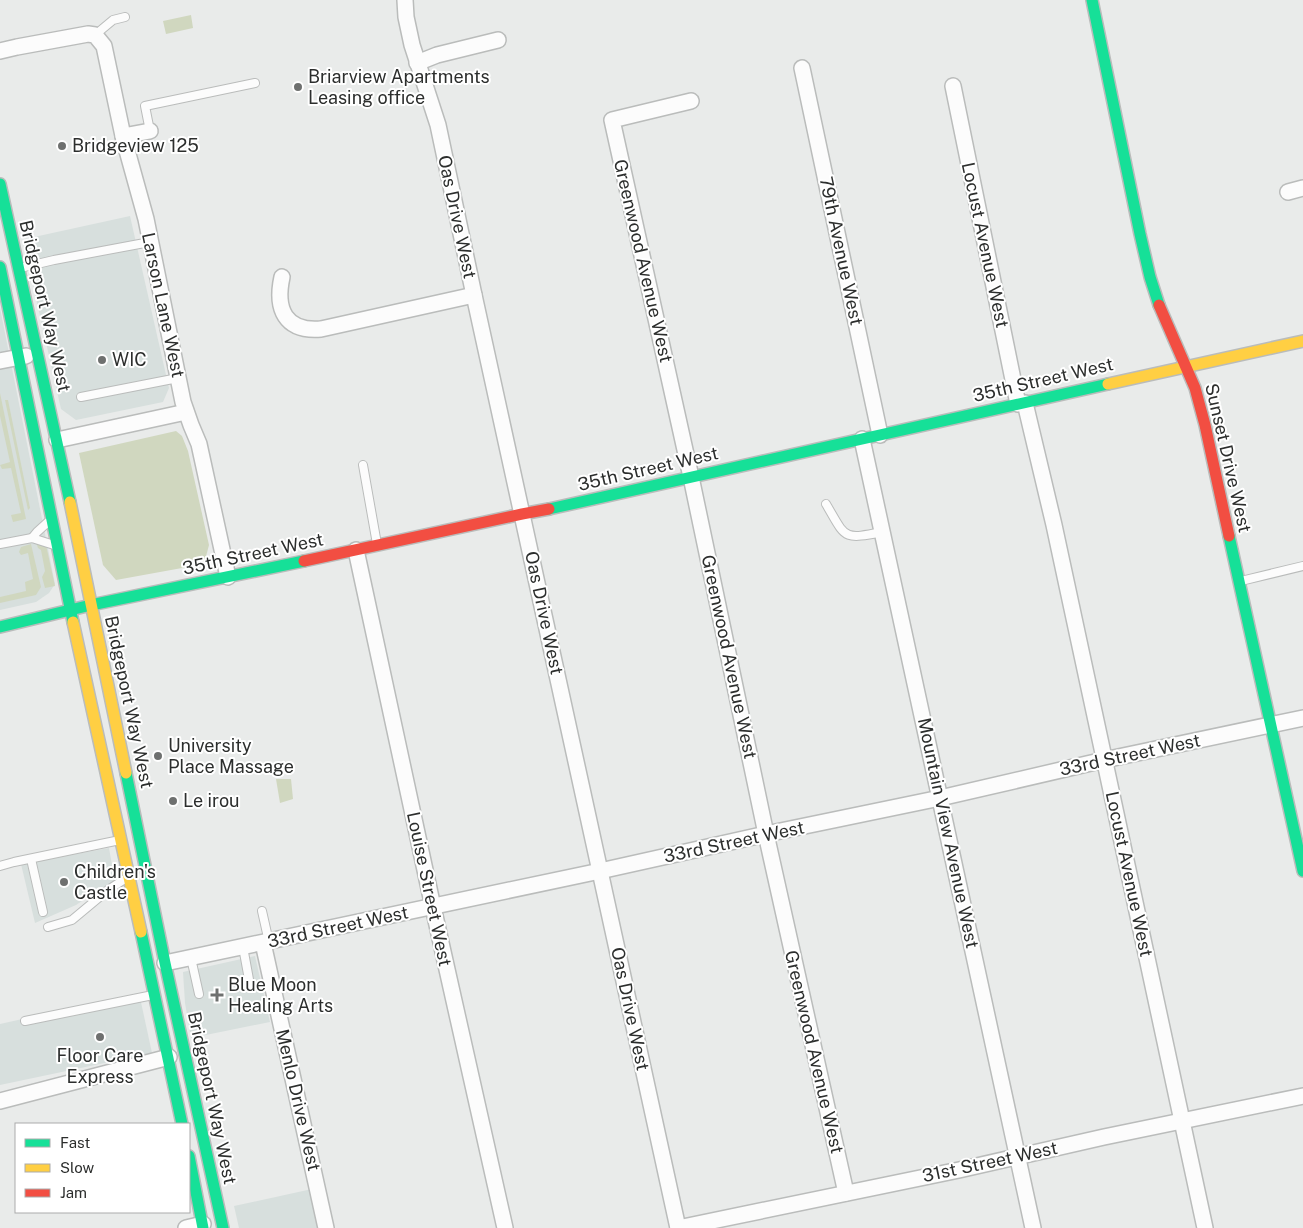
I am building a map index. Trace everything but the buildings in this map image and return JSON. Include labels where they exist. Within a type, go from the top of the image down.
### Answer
[{"type":"street","name":"Oas Drive West","points":[[405,0],[408,28],[438,125],[678,1228]]},
{"type":"street","name":"Sunset Drive West","points":[[1092,0],[1149,271],[1158,302],[1195,388],[1205,425],[1303,871]]},
{"type":"street","points":[[0,52],[17,47],[95,34]]},
{"type":"street","name":"Larson Lane West","points":[[95,34],[104,46],[124,136],[146,219],[178,378],[190,425],[199,444],[228,577]]},
{"type":"street","points":[[417,62],[437,55],[498,40]]},
{"type":"street","name":"79th Avenue West","points":[[802,68],[880,435]]},
{"type":"street","name":"Locust Avenue West","points":[[953,86],[1021,403],[1054,525],[1205,1228]]},
{"type":"street","name":"Greenwood Avenue West","points":[[691,101],[612,120],[691,477],[766,834],[846,1193]]},
{"type":"street","points":[[124,136],[150,132]]},
{"type":"street","name":"Bridgeport Way West","points":[[0,184],[57,440],[165,964],[223,1228]]},
{"type":"street","name":"Bridgeport Way West","points":[[0,267],[70,610],[122,840],[182,1123]]},
{"type":"street","points":[[282,277],[280,294],[284,312],[292,323],[307,329],[321,329],[474,295]]},
{"type":"street","name":"35th Street West","points":[[0,626],[91,605],[542,511],[1303,341]]},
{"type":"street","points":[[0,361],[37,354]]},
{"type":"street","points":[[57,440],[186,412]]},
{"type":"street","name":"Mountain View Avenue West","points":[[862,438],[1033,1228]]},
{"type":"street","name":"Louise Street West","points":[[356,550],[505,1228]]},
{"type":"street","name":"33rd Street West","points":[[165,964],[1303,718]]},
{"type":"street","name":"Menlo Drive West","points":[[266,942],[326,1228]]},
{"type":"street","points":[[0,1100],[169,1057]]},
{"type":"street","name":"31st Street West","points":[[678,1228],[1303,1096]]},
{"type":"street","name":"Bridgeport Way West","points":[[190,1161],[203,1226]]},
{"type":"street","points":[[186,1228],[203,1226]]},
{"type":"lane","points":[[95,34],[112,20],[126,17]]},
{"type":"lane","points":[[150,132],[145,106],[255,83]]},
{"type":"lane","points":[[18,269],[54,260],[150,242]]},
{"type":"lane","points":[[81,397],[178,378]]},
{"type":"lane","points":[[363,465],[378,546]]},
{"type":"lane","points":[[826,504],[845,534],[852,537],[882,532]]},
{"type":"lane","points":[[32,538],[36,532],[52,520]]},
{"type":"lane","points":[[0,544],[32,538],[57,546]]},
{"type":"lane","points":[[1239,581],[1303,566]]},
{"type":"lane","points":[[0,866],[122,840]]},
{"type":"lane","points":[[31,858],[43,912]]},
{"type":"lane","points":[[48,927],[72,920],[108,890],[129,876]]},
{"type":"lane","points":[[262,911],[266,942]]},
{"type":"lane","points":[[243,947],[250,985]]},
{"type":"lane","points":[[191,958],[200,994]]},
{"type":"lane","points":[[25,1021],[155,995]]},
{"type":"shaded area","points":[[130,216],[169,388],[163,402],[76,420],[61,409],[34,289],[25,239]]},
{"type":"shaded area","points":[[0,308],[55,584],[49,593],[36,602],[0,610]]},
{"type":"shaded area","points":[[109,848],[115,882],[76,905],[35,923],[21,864]]},
{"type":"shaded area","points":[[255,956],[270,1022],[191,1038],[185,1003],[183,972]]},
{"type":"shaded area","points":[[139,993],[152,1053],[0,1085],[0,1024]]},
{"type":"shaded area","points":[[312,1189],[321,1228],[239,1228],[234,1206]]},
{"type":"green space","points":[[191,15],[193,28],[166,34],[163,21]]},
{"type":"green space","points":[[0,393],[26,519],[13,522],[11,515],[21,513],[11,468],[2,469],[0,465],[10,462],[0,416]]},
{"type":"green space","points":[[5,400],[8,400],[30,508],[28,510]]},
{"type":"green space","points":[[176,431],[182,436],[188,451],[209,545],[204,564],[116,580],[103,565],[79,453]]},
{"type":"green space","points":[[36,542],[46,545],[55,586],[45,588],[42,577],[45,571],[41,550]]},
{"type":"green space","points":[[31,544],[41,587],[36,595],[0,603],[0,597],[26,591],[25,582],[33,579],[28,553],[21,555],[19,552],[21,547]]},
{"type":"green space","points":[[276,779],[291,779],[293,799],[280,803]]},
{"type":"traffic: fast","points":[[1092,0],[1140,234],[1159,305]]},
{"type":"traffic: fast","points":[[0,184],[70,502]]},
{"type":"traffic: fast","points":[[0,267],[73,622]]},
{"type":"traffic: fast","points":[[549,509],[1108,384]]},
{"type":"traffic: fast","points":[[1229,536],[1303,871]]},
{"type":"traffic: fast","points":[[0,627],[91,605],[304,561]]},
{"type":"traffic: fast","points":[[126,773],[223,1228]]},
{"type":"traffic: fast","points":[[141,932],[182,1123]]},
{"type":"traffic: fast","points":[[190,1161],[203,1228]]},
{"type":"traffic: slow","points":[[1108,384],[1303,341]]},
{"type":"traffic: slow","points":[[70,502],[126,773]]},
{"type":"traffic: slow","points":[[73,622],[141,932]]},
{"type":"traffic: jam","points":[[1159,305],[1195,388],[1229,536]]},
{"type":"traffic: jam","points":[[304,561],[549,509]]},
{"type":"place","name":"Briarview Apartments Leasing office","points":[[298,87]]},
{"type":"place","name":"Bridgeview 125","points":[[62,146]]},
{"type":"place","name":"WIC","points":[[102,360]]},
{"type":"place","name":"University Place Massage","points":[[158,756]]},
{"type":"place","name":"Le irou","points":[[173,801]]},
{"type":"place","name":"Children's Castle","points":[[64,882]]},
{"type":"place","name":"Blue Moon Healing Arts","points":[[217,995]]},
{"type":"place","name":"Floor Care Express","points":[[100,1037]]}]
